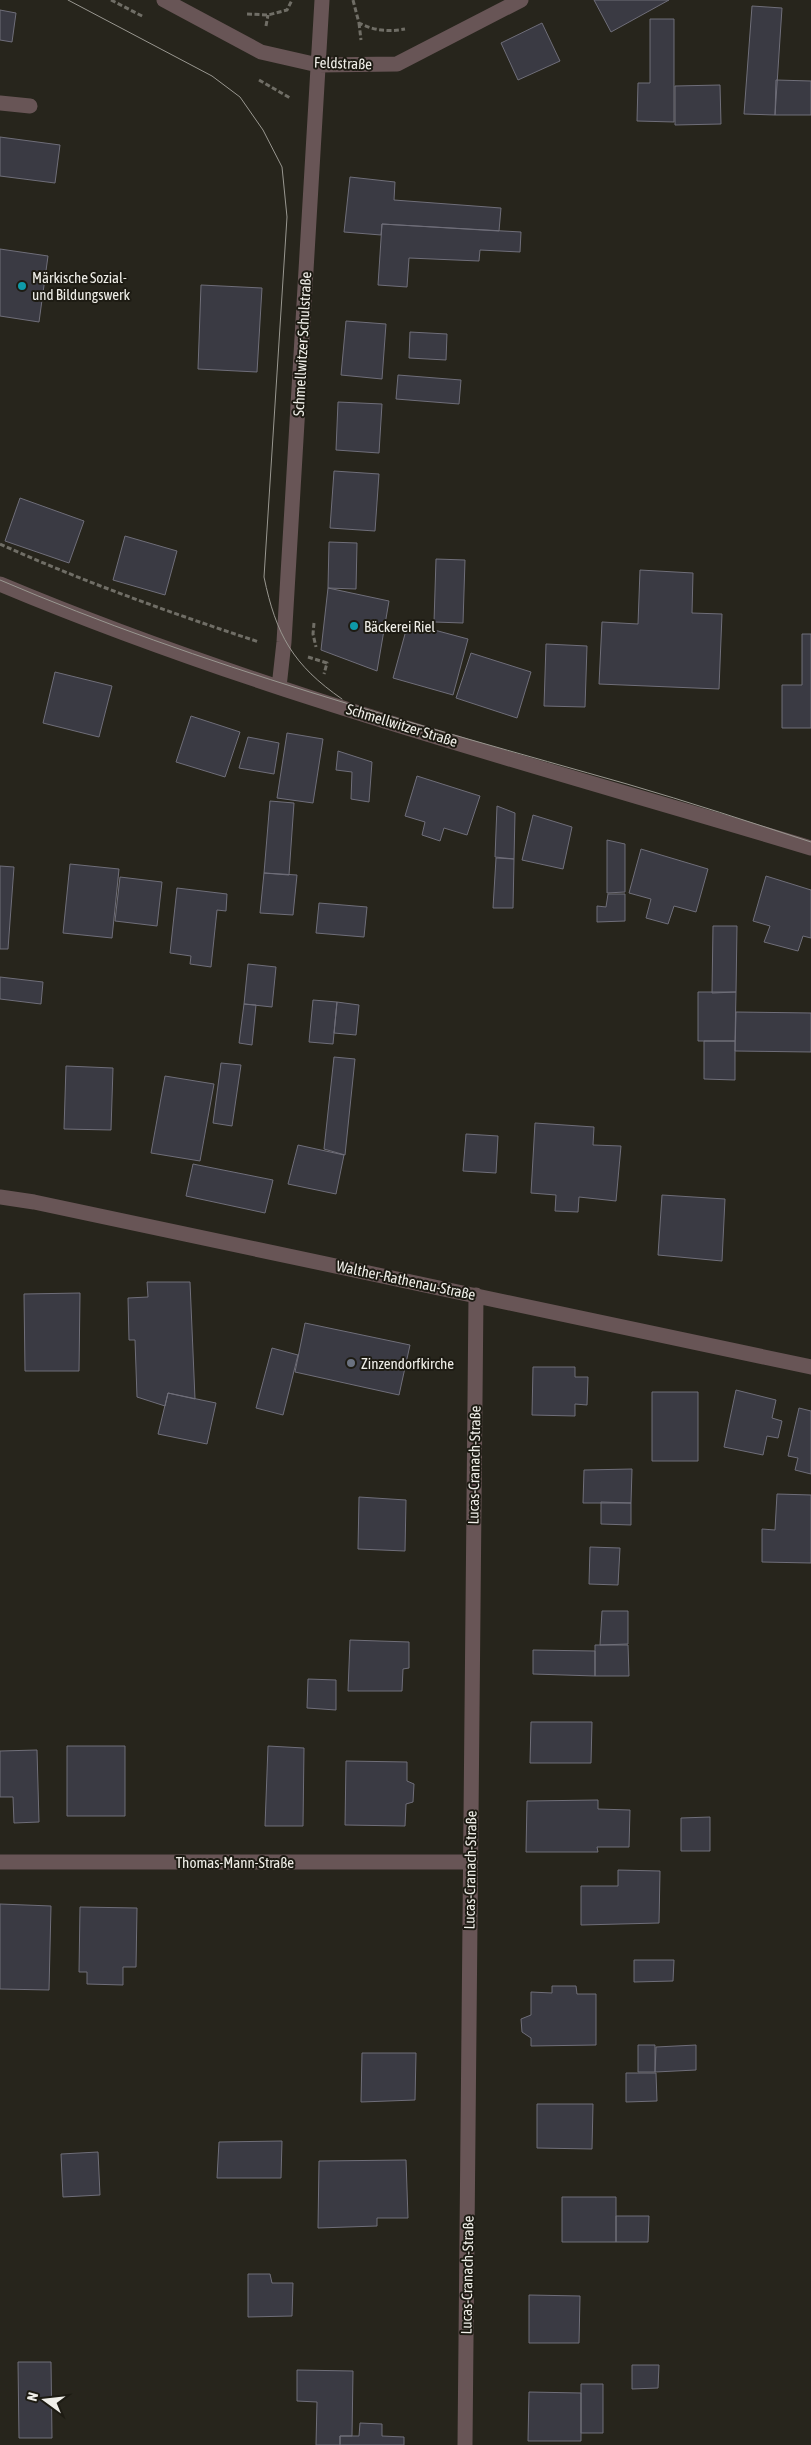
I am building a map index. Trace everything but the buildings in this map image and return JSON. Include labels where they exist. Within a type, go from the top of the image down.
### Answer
[{"type":"street","name":"Feldstraße","points":[[164,0],[261,52],[318,65],[397,64],[521,0]]},
{"type":"street","name":"Schmellwitzer Schulstraße","points":[[279,687],[284,650],[322,0]]},
{"type":"street","points":[[0,102],[30,106]]},
{"type":"street","name":"Schmellwitzer Straße","points":[[0,584],[133,637],[279,687],[811,848]]},
{"type":"street","name":"Walther-Rathenau-Straße","points":[[0,1197],[34,1202],[811,1367]]},
{"type":"street","name":"Lucas-Cranach-Straße","points":[[465,2445],[476,1295]]},
{"type":"street","name":"Thomas-Mann-Straße","points":[[0,1862],[470,1862]]},
{"type":"path","points":[[245,14],[268,15],[287,10],[292,0]]},
{"type":"path","points":[[353,0],[359,23],[373,30],[392,31],[412,28]]},
{"type":"path","points":[[0,544],[37,561],[164,609],[327,663],[318,699]]},
{"type":"tram line","points":[[68,0],[212,76],[240,97],[263,130],[282,167],[287,217],[264,577],[274,616],[289,647],[311,674],[342,699]]},
{"type":"tram line","points":[[0,580],[154,640],[232,667],[389,716],[650,791],[811,842]]},
{"type":"place","name":"Märkische Sozial- und Bildungswerk","points":[[22,286]]},
{"type":"place","name":"Bäckerei Riel","points":[[354,626]]},
{"type":"place","name":"Zinzendorfkirche","points":[[351,1363]]}]
